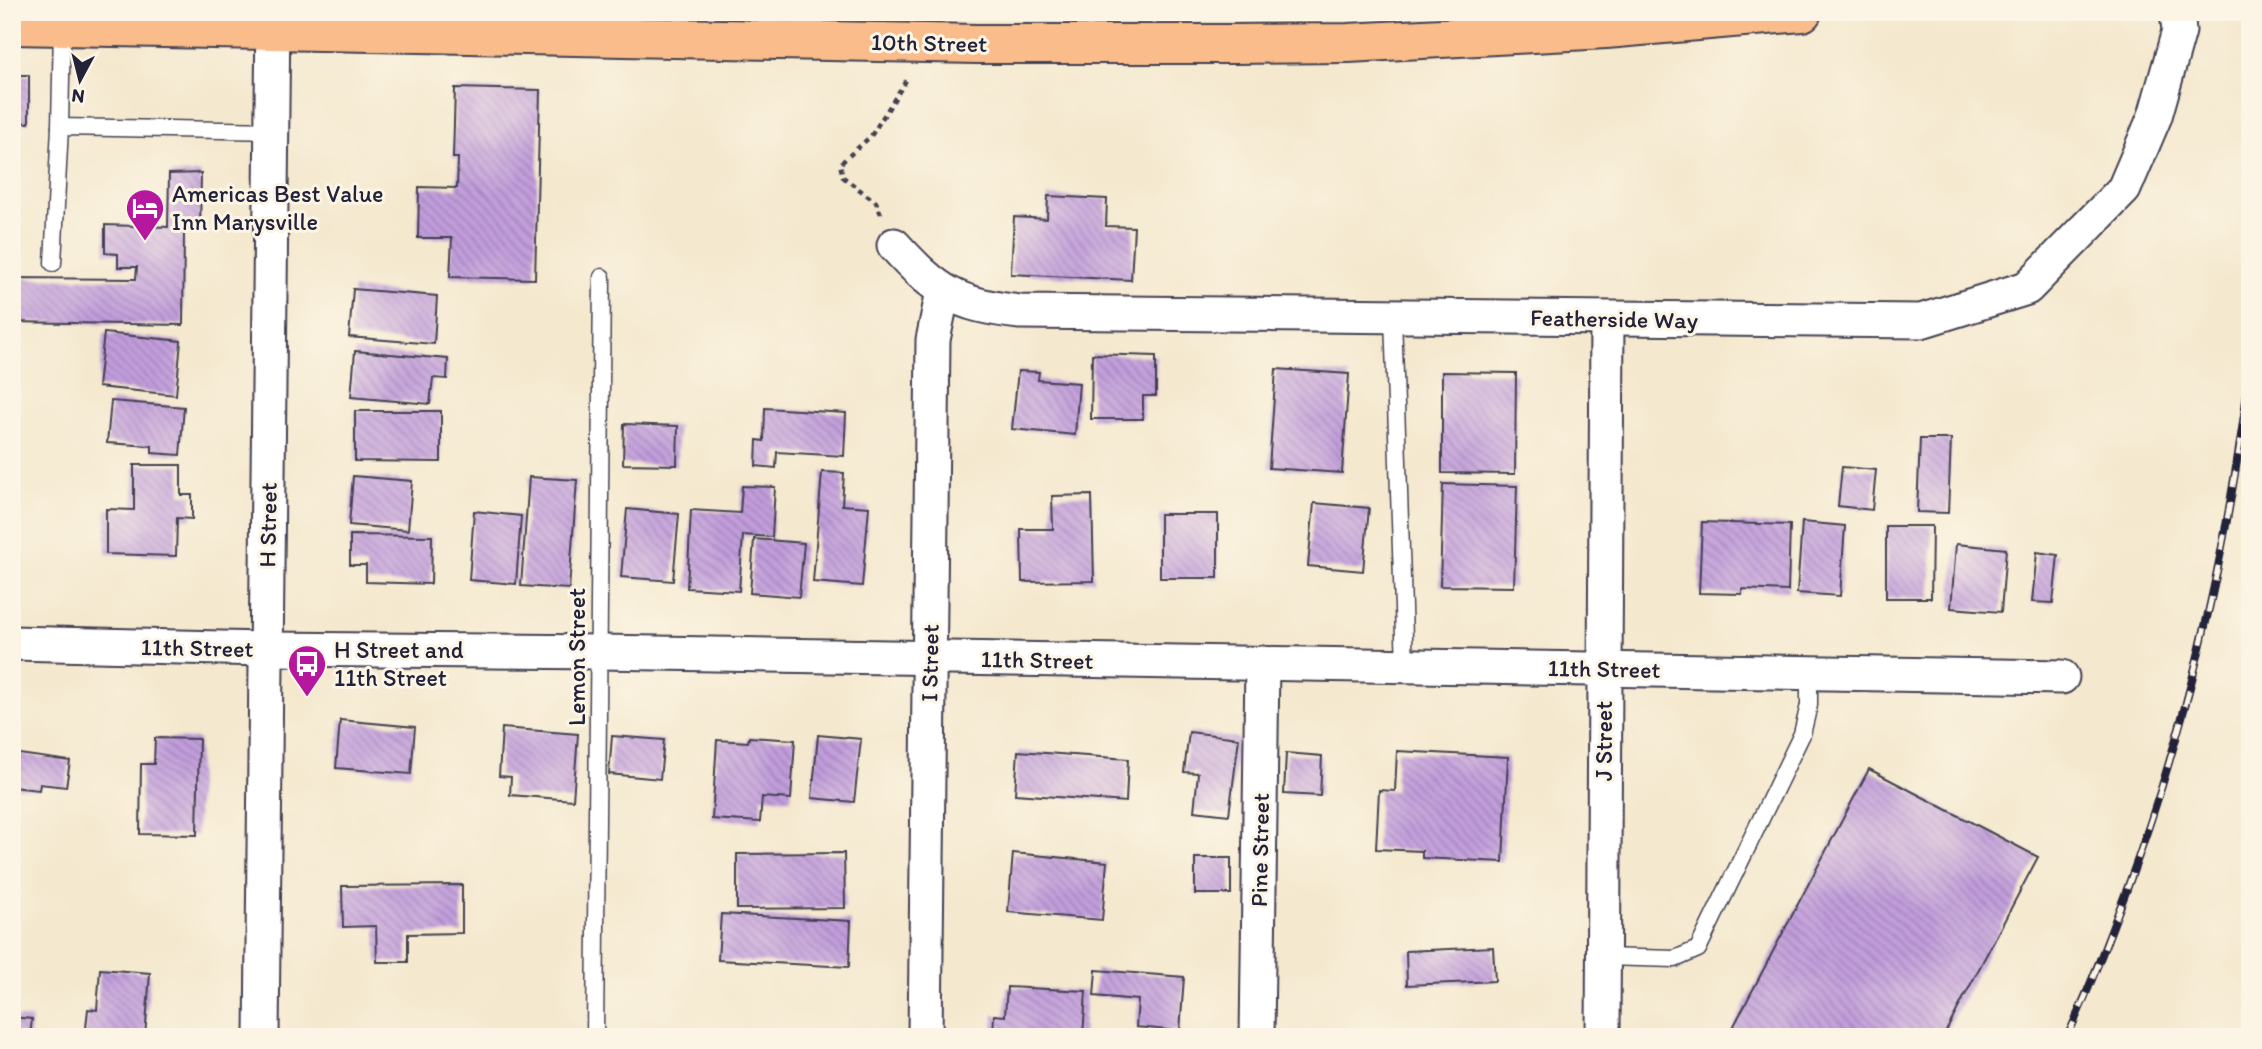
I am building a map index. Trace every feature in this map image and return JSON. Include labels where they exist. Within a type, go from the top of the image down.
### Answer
[{"type":"highway","name":"10th Street","points":[[12,25],[273,22],[1064,45],[1348,43],[1606,29],[1802,12]]},
{"type":"street","name":"Featherside Way","points":[[894,245],[919,273],[957,299],[989,309],[1020,312],[1921,321],[2027,288],[2124,189],[2155,116],[2179,31],[2177,12]]},
{"type":"street","name":"H Street","points":[[262,1037],[273,22]]},
{"type":"street","name":"I Street","points":[[925,1037],[933,340],[943,291]]},
{"type":"street","name":"J Street","points":[[1603,1037],[1607,319]]},
{"type":"street","name":"11th Street","points":[[12,643],[2062,677]]},
{"type":"street","name":"Pine Street","points":[[1258,1037],[1262,663]]},
{"type":"lane","points":[[53,263],[62,26]]},
{"type":"lane","points":[[60,127],[272,131]]},
{"type":"lane","name":"Lemon Street","points":[[595,1037],[601,277]]},
{"type":"lane","points":[[1393,317],[1405,666]]},
{"type":"lane","points":[[1604,957],[1675,959],[1698,949],[1801,734],[1809,705],[1810,673]]},
{"type":"path","points":[[894,245],[876,202],[843,177],[840,164],[871,135],[908,79]]},
{"type":"building","points":[[12,75],[29,75],[29,123],[12,122]]},
{"type":"building","points":[[455,88],[540,90],[535,279],[450,277],[452,238],[418,238],[419,187],[457,188],[458,158],[453,158]]},
{"type":"building","points":[[12,129],[21,129],[21,156],[12,157]]},
{"type":"building","name":"Americas Best Value Inn Marysville","points":[[201,173],[200,231],[184,231],[183,325],[12,322],[12,278],[136,279],[137,267],[118,267],[118,254],[105,253],[105,225],[168,227],[169,174]]},
{"type":"building","points":[[1048,196],[1107,199],[1106,226],[1134,227],[1131,280],[1011,274],[1014,217],[1047,219]]},
{"type":"building","points":[[353,289],[437,296],[434,344],[349,337]]},
{"type":"building","points":[[104,333],[181,341],[176,395],[98,387]]},
{"type":"building","points":[[355,351],[448,359],[447,379],[433,378],[430,404],[351,397]]},
{"type":"building","points":[[1092,354],[1156,356],[1156,396],[1143,396],[1143,419],[1091,419]]},
{"type":"building","points":[[1276,369],[1349,374],[1342,473],[1269,468]]},
{"type":"building","points":[[1018,371],[1039,372],[1038,380],[1079,383],[1075,435],[1012,429]]},
{"type":"building","points":[[1442,372],[1516,373],[1515,474],[1442,473]]},
{"type":"building","points":[[111,401],[184,407],[180,455],[152,453],[152,446],[107,443]]},
{"type":"building","points":[[765,408],[846,413],[844,456],[777,452],[776,468],[756,466],[757,440],[764,441]]},
{"type":"building","points":[[355,411],[441,411],[441,462],[355,461]]},
{"type":"building","points":[[624,424],[678,426],[677,465],[623,464]]},
{"type":"building","points":[[1920,439],[1951,439],[1948,513],[1917,512]]},
{"type":"building","points":[[134,465],[181,465],[181,495],[192,495],[192,519],[177,518],[176,556],[106,554],[106,509],[134,510]]},
{"type":"building","points":[[1842,467],[1876,470],[1872,510],[1838,506]]},
{"type":"building","points":[[822,472],[844,473],[842,505],[869,507],[862,586],[813,582]]},
{"type":"building","points":[[353,476],[412,481],[408,530],[349,525]]},
{"type":"building","points":[[529,477],[577,480],[569,589],[521,586]]},
{"type":"building","points":[[1443,484],[1517,486],[1514,587],[1440,586]]},
{"type":"building","points":[[742,486],[775,487],[772,537],[743,535],[739,591],[687,588],[691,510],[740,513]]},
{"type":"building","points":[[1092,495],[1094,581],[1022,582],[1021,529],[1053,529],[1052,496]]},
{"type":"building","points":[[1314,503],[1369,508],[1363,571],[1308,566]]},
{"type":"building","points":[[627,509],[679,514],[673,581],[621,577]]},
{"type":"building","points":[[474,511],[521,516],[516,584],[469,580]]},
{"type":"building","points":[[1160,514],[1218,514],[1218,578],[1160,578]]},
{"type":"building","points":[[1702,522],[1790,525],[1788,591],[1742,589],[1742,594],[1699,593]]},
{"type":"building","points":[[1802,522],[1845,526],[1840,596],[1797,593]]},
{"type":"building","points":[[1886,526],[1932,526],[1931,598],[1886,598]]},
{"type":"building","points":[[350,535],[432,536],[431,584],[366,582],[366,565],[350,565]]},
{"type":"building","points":[[754,539],[804,543],[799,597],[750,593]]},
{"type":"building","points":[[1956,544],[2006,549],[2001,612],[1951,608]]},
{"type":"building","points":[[2037,552],[2058,555],[2053,603],[2032,602]]},
{"type":"building","points":[[340,720],[415,727],[411,774],[336,768]]},
{"type":"building","points":[[502,728],[578,734],[573,800],[510,795],[511,777],[499,776]]},
{"type":"building","points":[[1189,732],[1239,738],[1229,815],[1194,811],[1198,773],[1184,772]]},
{"type":"building","points":[[818,735],[861,739],[854,802],[812,798]]},
{"type":"building","points":[[612,736],[664,740],[660,779],[609,774]]},
{"type":"building","points":[[749,737],[795,740],[791,799],[762,797],[760,822],[712,819],[717,740],[748,742]]},
{"type":"building","points":[[155,738],[199,739],[197,835],[140,834],[141,764],[154,764]]},
{"type":"building","points":[[1018,751],[1128,759],[1126,802],[1015,794]]},
{"type":"building","points":[[1397,751],[1508,757],[1503,862],[1422,858],[1422,851],[1376,849],[1379,790],[1395,791]]},
{"type":"building","points":[[12,753],[70,761],[66,787],[40,784],[39,790],[12,787]]},
{"type":"building","points":[[1286,753],[1322,756],[1320,796],[1284,794]]},
{"type":"building","points":[[1869,769],[2038,857],[1943,1037],[1728,1037]]},
{"type":"building","points":[[844,853],[845,908],[737,909],[737,854]]},
{"type":"building","points":[[1013,853],[1107,862],[1102,920],[1008,912]]},
{"type":"building","points":[[1195,858],[1231,858],[1231,894],[1195,894]]},
{"type":"building","points":[[462,885],[462,933],[408,934],[408,962],[377,962],[376,926],[343,927],[342,886]]},
{"type":"building","points":[[721,914],[851,921],[849,967],[718,960]]},
{"type":"building","points":[[1493,947],[1495,981],[1407,985],[1406,951]]},
{"type":"building","points":[[100,969],[150,973],[145,1037],[85,1037],[88,1009],[97,1010]]},
{"type":"building","points":[[1096,970],[1184,977],[1180,1031],[1136,1027],[1138,1000],[1094,996]]},
{"type":"building","points":[[1007,987],[1086,991],[1083,1037],[993,1037],[994,1015],[1005,1016]]},
{"type":"building","points":[[12,1017],[32,1019],[30,1037],[12,1037]]},
{"type":"railway","points":[[2067,1037],[2127,889],[2185,707],[2227,520],[2250,367]]},
{"type":"place","name":"Americas Best Value Inn Marysville","points":[[145,242]]},
{"type":"place","name":"H Street and 11th Street","points":[[307,698]]}]
